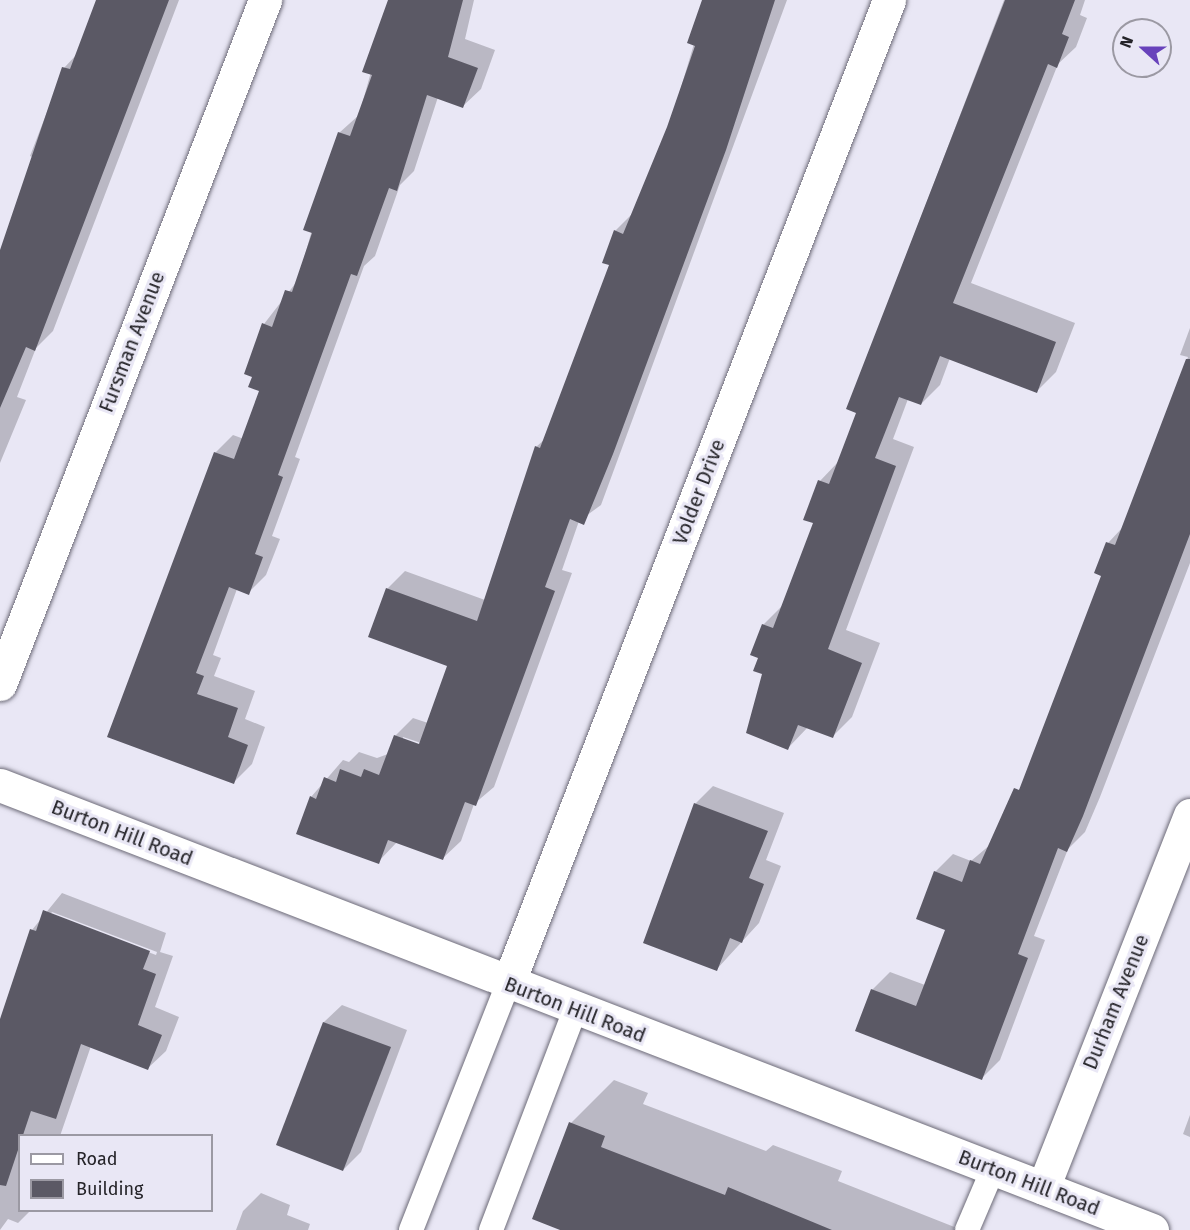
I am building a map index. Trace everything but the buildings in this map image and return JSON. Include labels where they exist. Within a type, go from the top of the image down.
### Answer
[{"type":"street","name":"Fursman Avenue","points":[[0,684],[265,0]]},
{"type":"street","name":"Volder Drive","points":[[508,984],[889,0]]},
{"type":"street","name":"Burton Hill Road","points":[[0,785],[575,1010],[1152,1230]]},
{"type":"street","name":"Durham Avenue","points":[[1043,1188],[1190,815]]},
{"type":"lane","points":[[411,1230],[508,984]]},
{"type":"lane","points":[[491,1230],[575,1010]]},
{"type":"lane","points":[[967,1230],[993,1169]]}]
